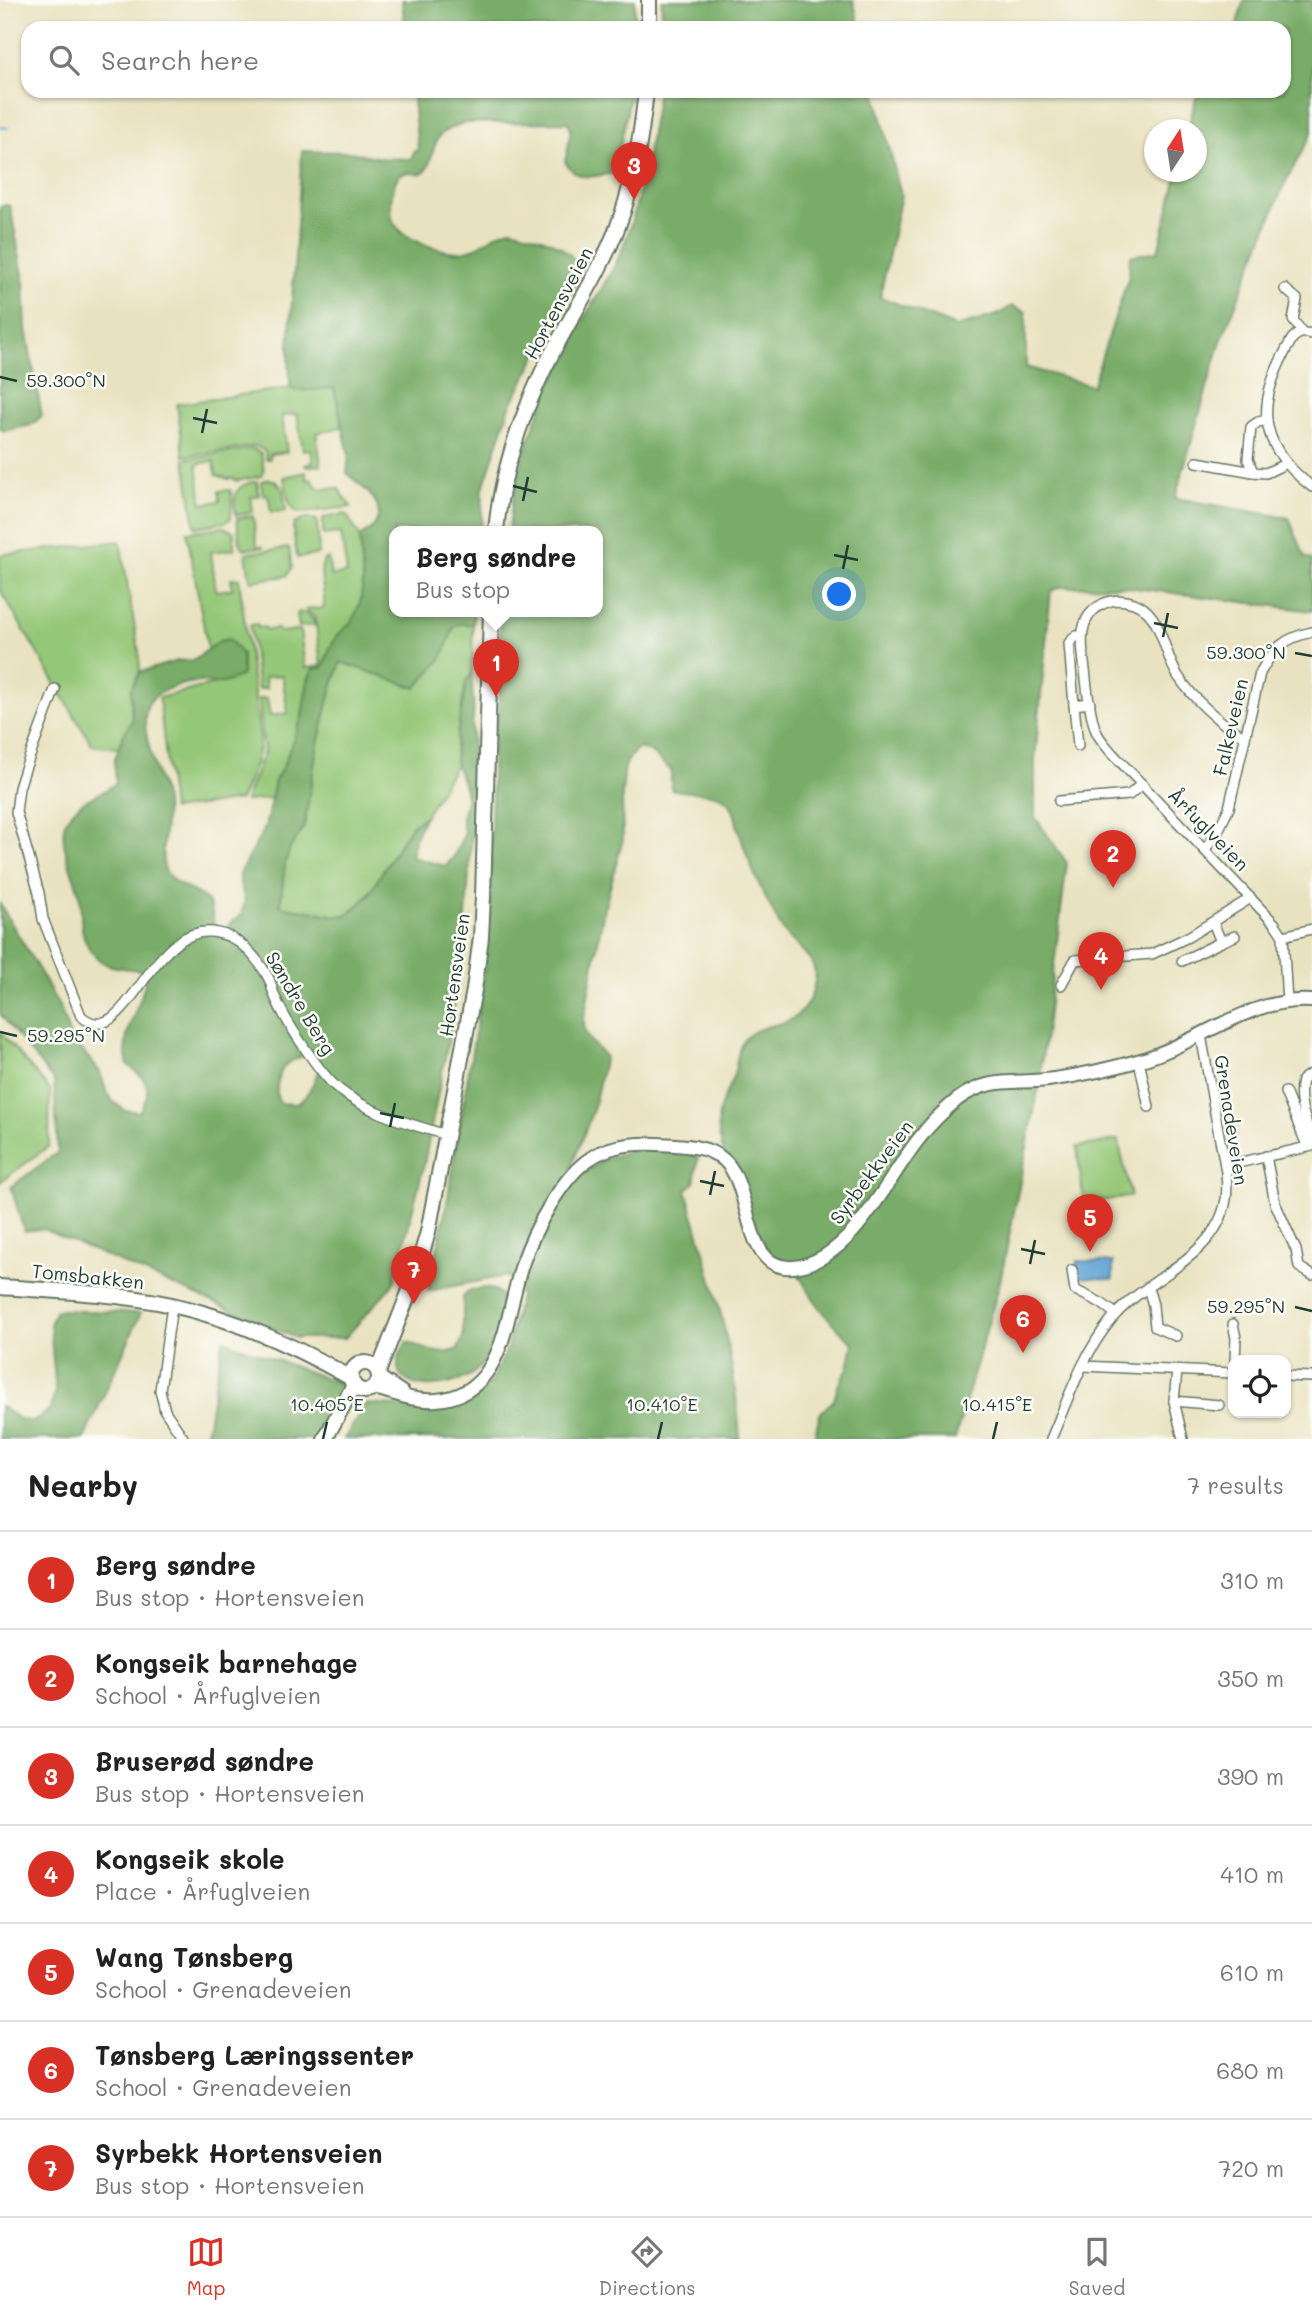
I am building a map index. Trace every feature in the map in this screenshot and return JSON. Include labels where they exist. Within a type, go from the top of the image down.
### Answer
[{"type":"main road","points":[[649,0],[649,21]]},
{"type":"main road","name":"Hortensveien","points":[[497,526],[511,453],[526,410],[618,226],[633,175],[645,98]]},
{"type":"main road","name":"Hortensveien","points":[[326,1439],[391,1335],[405,1307],[423,1250],[447,1135],[472,1003],[481,937],[491,617]]},
{"type":"main road","name":"Syrbekkveien","points":[[365,1378],[409,1396],[432,1401],[454,1396],[473,1387],[488,1371],[501,1346],[519,1275],[530,1244],[566,1180],[589,1158],[599,1153],[625,1145],[646,1143],[688,1146],[719,1156],[737,1179],[753,1234],[763,1256],[780,1267],[801,1266],[822,1256],[854,1231],[918,1140],[938,1117],[970,1091],[992,1082],[1055,1079],[1139,1060],[1173,1048],[1254,1011],[1287,1002],[1312,1001]]},
{"type":"main road","name":"Tomsbakken","points":[[0,1287],[117,1297],[172,1306],[239,1325],[365,1378]]},
{"type":"main road","name":"Hortensveien","points":[[334,1439],[359,1398],[365,1378]]},
{"type":"street","points":[[1285,289],[1297,299],[1293,320],[1307,333],[1292,339],[1273,375],[1267,391],[1267,420],[1273,440],[1287,463],[1312,486]]},
{"type":"street","points":[[1253,472],[1247,445],[1251,427],[1267,420]]},
{"type":"street","points":[[1197,462],[1266,473],[1287,463]]},
{"type":"street","points":[[1079,746],[1069,643],[1076,636],[1082,636],[1086,620],[1102,604],[1122,600],[1138,604],[1153,616],[1170,659],[1185,685],[1224,725],[1245,736]]},
{"type":"street","name":"Falkeveien","points":[[1205,850],[1229,808],[1258,682],[1268,659],[1290,638],[1312,632]]},
{"type":"street","name":"Årfuglveien","points":[[1082,636],[1092,718],[1099,736],[1275,924],[1283,936]]},
{"type":"street","name":"Søndre Berg","points":[[55,689],[25,769],[16,812],[39,892],[43,919],[81,1016],[88,1022],[96,1023],[106,1023],[115,1018],[169,948],[197,934],[211,932],[224,935],[236,940],[258,962],[268,978],[276,1000],[304,1046],[338,1090],[367,1108],[447,1135]]},
{"type":"street","points":[[1074,705],[1090,703]]},
{"type":"street","name":"Årfuglveien","points":[[1059,801],[1129,795],[1142,784]]},
{"type":"street","name":"Årfuglveien","points":[[1061,985],[1075,961],[1152,954],[1213,922],[1251,898]]},
{"type":"street","points":[[1213,922],[1221,942]]},
{"type":"street","points":[[1287,1002],[1283,936],[1312,929]]},
{"type":"street","points":[[1182,961],[1236,936]]},
{"type":"street","name":"Grenadeveien","points":[[1051,1439],[1095,1342],[1116,1314],[1200,1247],[1213,1232],[1226,1199],[1225,1166],[1201,1035]]},
{"type":"street","points":[[1139,1060],[1149,1107]]},
{"type":"street","points":[[1311,1144],[1300,1093],[1302,1080],[1312,1073]]},
{"type":"street","points":[[1284,1092],[1306,1143],[1311,1144]]},
{"type":"street","points":[[1225,1166],[1311,1144]]},
{"type":"street","points":[[1266,1156],[1275,1203],[1296,1250],[1299,1268],[1312,1275]]},
{"type":"street","points":[[1072,1270],[1075,1290],[1116,1314]]},
{"type":"street","points":[[1147,1288],[1153,1305],[1155,1327],[1176,1336]]},
{"type":"street","points":[[172,1306],[160,1390],[166,1411],[184,1439]]},
{"type":"street","points":[[1233,1324],[1235,1355]]},
{"type":"street","points":[[1083,1366],[1228,1373]]},
{"type":"street","points":[[1177,1371],[1174,1401],[1183,1439]]},
{"type":"street","points":[[1291,1376],[1312,1377]]},
{"type":"street","points":[[1174,1401],[1219,1405]]},
{"type":"green space","points":[[402,0],[635,0],[634,21],[404,21]]},
{"type":"green space","points":[[662,0],[853,0],[858,21],[661,21]]},
{"type":"green space","points":[[1244,0],[1312,0],[1312,133],[1283,187],[1220,344],[1175,498],[1289,518],[1305,557],[1312,560],[1312,611],[1119,586],[1060,587],[1051,591],[1035,758],[1035,817],[1067,863],[1038,1091],[1000,1282],[955,1439],[814,1439],[820,1413],[834,1400],[848,1368],[853,1343],[819,1306],[792,1263],[777,1259],[761,1241],[728,1165],[718,1122],[721,1104],[734,1075],[739,1049],[744,1041],[755,1031],[789,1020],[801,1012],[812,994],[815,972],[805,953],[778,922],[753,870],[730,804],[716,795],[671,789],[671,770],[649,751],[640,748],[625,765],[622,794],[623,839],[603,914],[584,1018],[587,1036],[605,1056],[593,1110],[571,1168],[581,1174],[611,1157],[655,1148],[678,1151],[698,1158],[694,1183],[686,1190],[713,1282],[727,1343],[740,1439],[344,1439],[366,1404],[443,1409],[468,1400],[490,1383],[505,1354],[520,1297],[518,1282],[506,1276],[428,1291],[447,1204],[482,990],[490,902],[493,732],[500,709],[496,662],[501,617],[603,617],[603,526],[510,526],[512,503],[526,448],[547,393],[613,268],[628,233],[644,172],[657,98],[877,98],[901,195],[880,297],[956,327],[997,315],[1012,306],[1026,312],[1026,367],[1092,386],[1129,276],[1130,256],[1158,251],[1175,182],[1207,182],[1207,119],[1191,119],[1196,98],[1291,98],[1291,21],[1238,21]]},
{"type":"green space","points":[[413,98],[630,98],[615,173],[581,176],[570,169],[565,162],[571,130],[568,122],[464,123],[446,130],[437,139],[427,170],[421,174],[404,173],[396,181],[394,188],[391,204],[394,223],[405,235],[422,244],[449,251],[465,251],[512,229],[542,238],[560,247],[575,260],[580,269],[576,282],[510,406],[483,488],[481,526],[389,526],[389,617],[474,617],[473,624],[458,624],[454,627],[442,658],[416,688],[341,662],[331,690],[316,752],[304,827],[290,848],[285,863],[280,906],[338,916],[348,915],[367,897],[411,826],[425,816],[416,835],[411,857],[446,866],[465,833],[462,818],[466,796],[455,756],[466,682],[472,673],[474,803],[464,944],[423,1169],[394,1283],[345,1338],[296,1338],[43,1229],[24,1231],[11,1187],[58,1152],[54,1081],[0,1014],[0,904],[61,1010],[69,1034],[100,1072],[113,1102],[125,1110],[139,1112],[144,1104],[147,1086],[140,1075],[128,1065],[126,1041],[146,976],[140,970],[113,967],[102,962],[87,944],[82,928],[80,898],[66,854],[64,825],[79,805],[116,783],[114,761],[132,721],[131,689],[140,672],[177,661],[194,660],[219,641],[229,639],[242,654],[242,675],[223,683],[196,682],[168,689],[152,699],[145,719],[149,747],[164,797],[164,867],[172,879],[208,902],[216,934],[222,937],[242,913],[245,900],[240,873],[265,828],[275,781],[302,717],[308,680],[313,669],[323,668],[330,648],[337,636],[353,620],[361,600],[363,581],[360,537],[373,527],[378,518],[376,503],[372,497],[347,473],[349,455],[334,388],[296,391],[290,388],[289,347],[302,151],[350,152],[381,158],[411,159],[418,149]],"holes":[[[313,1052],[319,1057],[310,1090],[301,1101],[296,1104],[280,1103],[278,1083],[287,1064]]]},
{"type":"green space","points":[[10,206],[24,280],[26,329],[42,416],[31,425],[4,431],[0,428],[0,207]]},
{"type":"green space","points":[[290,388],[296,391],[334,388],[337,393],[342,427],[316,433],[321,465],[305,465],[313,463],[311,449],[303,450],[297,414],[282,416],[287,452],[270,454],[270,459],[266,459],[265,451],[256,446],[184,456],[177,404]]},
{"type":"green space","points":[[253,449],[261,453],[264,470],[261,476],[236,481],[216,475],[214,461],[197,464],[202,504],[220,501],[219,491],[230,490],[232,494],[231,518],[226,522],[195,527],[185,459]]},
{"type":"green space","points":[[306,472],[307,480],[312,479],[320,489],[338,488],[351,507],[298,513],[294,510],[289,502],[284,477]]},
{"type":"green space","points":[[270,479],[281,487],[286,511],[271,512],[268,495],[263,495],[261,481]]},
{"type":"green space","points":[[257,481],[259,496],[251,497],[253,512],[236,515],[237,492],[244,485]]},
{"type":"green space","points":[[346,514],[360,537],[363,581],[361,600],[353,620],[337,636],[322,668],[306,692],[302,717],[275,781],[272,798],[245,801],[264,752],[259,699],[267,698],[270,716],[288,713],[282,675],[265,677],[266,689],[258,689],[250,625],[257,624],[258,628],[265,627],[266,630],[278,629],[279,632],[300,630],[305,668],[321,666],[316,625],[299,627],[297,614],[307,614],[316,624],[314,617],[306,610],[321,609],[324,606],[321,571],[324,560],[328,559],[331,576],[347,573],[341,533],[323,535],[323,518]]},
{"type":"green space","points":[[253,516],[257,546],[264,547],[245,549],[240,545],[237,518]]},
{"type":"green space","points":[[307,518],[317,520],[319,552],[297,558],[294,524]]},
{"type":"green space","points":[[224,527],[234,532],[234,549],[211,552],[216,591],[232,589],[231,578],[239,579],[260,738],[258,754],[240,800],[172,810],[159,698],[214,684],[187,532]]},
{"type":"green space","points":[[120,541],[140,672],[131,689],[132,721],[119,748],[92,745],[0,590],[0,555]]},
{"type":"green space","points":[[289,548],[292,568],[286,576],[251,581],[246,553]]},
{"type":"green space","points":[[458,624],[473,624],[472,673],[466,682],[455,749],[456,764],[425,816],[411,826],[367,897],[348,915],[338,916],[280,906],[285,863],[290,848],[304,827],[316,752],[331,690],[341,662]]},
{"type":"green space","points":[[0,1032],[50,1090],[49,1146],[0,1182]]},
{"type":"green space","points":[[1118,1140],[1131,1196],[1084,1204],[1077,1147]]},
{"type":"green space","points":[[483,1288],[495,1290],[503,1297],[497,1334],[486,1360],[467,1377],[452,1383],[435,1386],[407,1381],[399,1372],[399,1359],[407,1342],[445,1353],[458,1349],[463,1338],[463,1297],[469,1291]]},
{"type":"green space","points":[[56,1310],[141,1313],[84,1439],[0,1439],[0,1406],[19,1419],[32,1422],[50,1410],[55,1382],[50,1324]]},
{"type":"green space","points":[[223,1340],[339,1383],[332,1414],[316,1439],[205,1439]]},
{"type":"water","points":[[1077,1261],[1113,1262],[1113,1279],[1076,1277]]},
{"type":"waterway","points":[[0,127],[8,128]]},
{"type":"place","name":"Bruserød søndre","points":[[634,200]]},
{"type":"place","name":"Berg søndre","points":[[496,697]]},
{"type":"place","name":"Kongseik barnehage","points":[[1113,888]]},
{"type":"place","name":"Kongseik skole","points":[[1101,990]]},
{"type":"place","name":"Wang Tønsberg","points":[[1090,1252]]},
{"type":"place","name":"Syrbekk Hortensveien","points":[[414,1304]]},
{"type":"place","name":"Tønsberg Læringssenter","points":[[1023,1353]]}]
